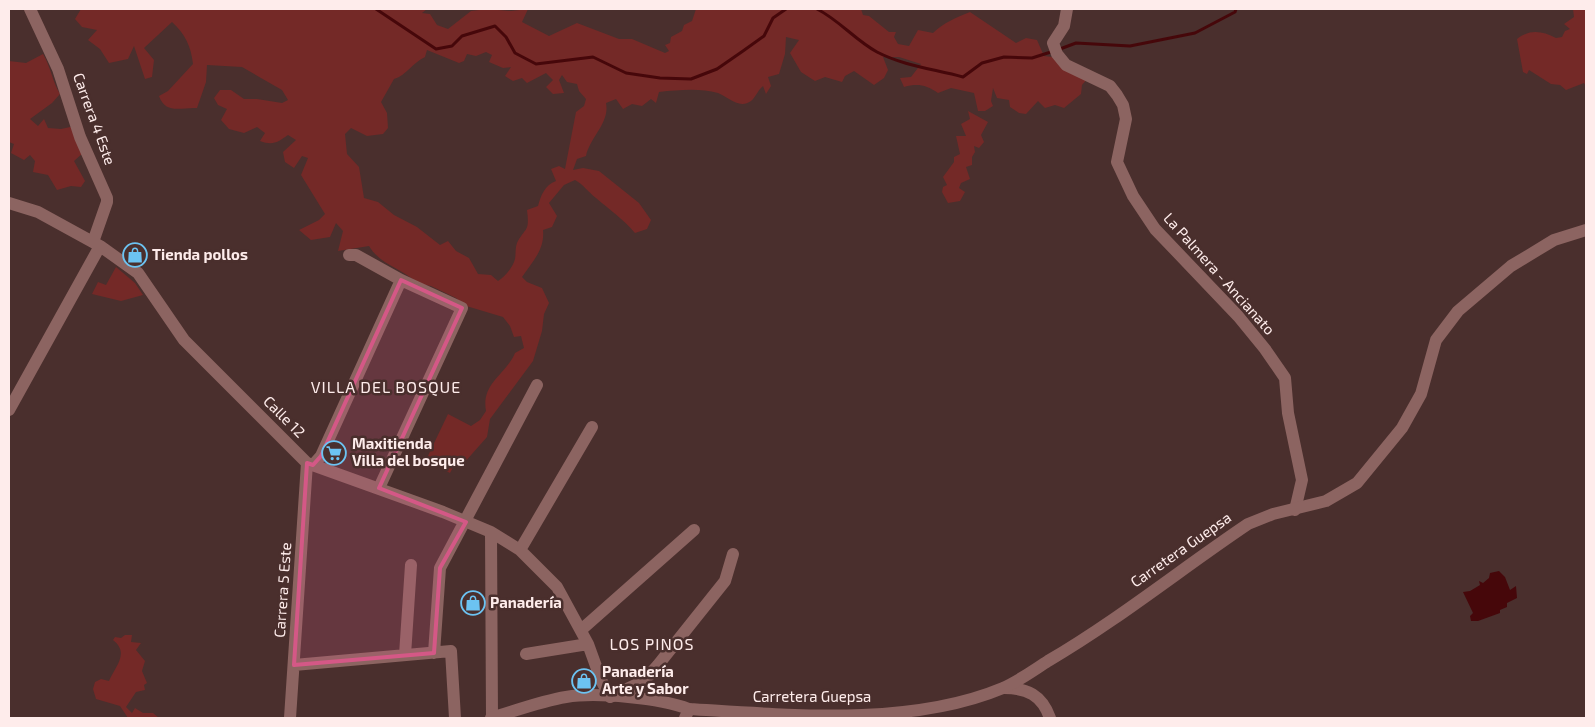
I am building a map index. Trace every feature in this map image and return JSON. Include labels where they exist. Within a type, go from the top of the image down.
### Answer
[{"type":"street","name":"Carrera 4 Este","points":[[9,410],[97,244],[107,202],[107,198],[80,137],[58,69],[30,9]]},
{"type":"street","name":"La Palmera - Ancianato","points":[[1067,9],[1064,26],[1055,49],[1066,65],[1110,86],[1123,105],[1126,119],[1117,162],[1133,196],[1154,229],[1238,316],[1265,349],[1285,378],[1288,413],[1302,480],[1295,510]]},
{"type":"street","name":"Calle 12","points":[[9,203],[38,212],[97,244],[138,273],[184,340],[310,464],[379,488],[491,532],[520,550],[557,587],[588,644],[601,680],[610,697]]},
{"type":"street","name":"Carretera Guepsa","points":[[687,714],[779,716],[907,712],[964,701],[1004,688],[1080,643],[1248,524],[1274,514],[1295,510],[1326,500],[1357,483],[1402,428],[1421,394],[1436,340],[1458,311],[1511,266],[1554,240],[1586,230]]},
{"type":"street","points":[[348,255],[356,256],[401,280],[462,308],[379,488]]},
{"type":"street","name":"Carrera 5 Este","points":[[290,718],[290,690],[294,664],[310,464],[321,456],[401,280]]},
{"type":"street","points":[[434,653],[440,568],[537,385]]},
{"type":"street","points":[[520,550],[592,427]]},
{"type":"street","points":[[581,630],[694,530]]},
{"type":"street","points":[[491,532],[492,718],[565,697],[610,697],[678,705],[687,714]]},
{"type":"street","points":[[610,697],[644,681],[658,665],[725,581],[733,554]]},
{"type":"street","points":[[405,655],[411,565]]},
{"type":"street","points":[[526,654],[588,644]]},
{"type":"street","points":[[294,664],[451,651],[455,718]]},
{"type":"street","points":[[1004,688],[1019,688],[1034,693],[1047,709],[1050,718]]},
{"type":"highlighted area","points":[[401,280],[462,308],[379,488],[466,522],[440,568],[434,653],[294,665],[307,463],[313,465],[321,456]]},
{"type":"shaded area","points":[[81,9],[427,9],[422,13],[430,14],[437,25],[448,29],[471,11],[528,9],[522,22],[549,36],[577,23],[619,39],[632,39],[665,53],[669,51],[665,45],[670,43],[671,37],[682,31],[684,25],[692,21],[696,9],[861,9],[863,15],[869,16],[889,32],[896,32],[894,37],[898,44],[909,46],[918,30],[933,33],[946,23],[970,12],[1016,43],[1026,38],[1037,40],[1044,56],[1052,57],[1088,78],[1082,85],[1081,94],[1064,108],[1055,105],[1045,108],[1038,101],[1026,114],[1019,113],[1010,107],[1009,100],[997,98],[993,88],[991,101],[993,106],[985,111],[978,111],[974,93],[951,88],[938,93],[930,88],[918,85],[904,87],[900,78],[911,77],[921,64],[899,57],[883,57],[888,70],[884,78],[874,85],[854,71],[845,76],[842,82],[825,77],[815,81],[801,72],[790,53],[799,40],[786,37],[785,54],[779,74],[768,77],[771,86],[766,94],[763,86],[752,100],[747,103],[733,102],[718,93],[704,90],[689,90],[659,92],[656,103],[651,99],[642,106],[632,104],[623,109],[616,99],[606,103],[605,117],[602,124],[586,156],[577,159],[573,170],[583,168],[599,171],[639,203],[651,220],[647,229],[635,233],[575,180],[564,185],[549,203],[557,216],[552,227],[543,230],[540,250],[522,277],[527,282],[542,288],[549,303],[544,314],[542,331],[533,361],[490,419],[487,437],[464,463],[459,456],[450,473],[426,460],[448,414],[471,426],[480,420],[486,411],[485,401],[491,386],[515,353],[524,348],[521,336],[514,337],[510,326],[503,317],[463,305],[456,298],[431,286],[418,284],[406,274],[386,263],[369,246],[338,251],[343,231],[336,223],[330,237],[311,240],[299,230],[319,220],[325,214],[301,175],[308,158],[302,156],[294,168],[285,162],[283,152],[296,140],[288,135],[278,141],[268,143],[260,141],[265,133],[257,127],[244,133],[229,129],[221,120],[227,109],[218,105],[214,98],[220,90],[231,90],[244,99],[282,103],[288,100],[282,90],[242,67],[207,65],[206,82],[197,108],[170,108],[162,102],[159,96],[168,91],[193,64],[187,41],[172,22],[144,48],[154,60],[152,77],[145,79],[134,46],[128,59],[109,63],[100,49],[88,40],[97,30],[82,27],[75,19]],"holes":[[[427,50],[459,63],[464,61],[467,54],[476,56],[486,52],[492,55],[489,62],[503,68],[511,67],[505,76],[513,81],[522,78],[527,83],[546,73],[553,80],[546,87],[553,94],[564,93],[559,80],[562,75],[567,82],[577,84],[579,91],[586,99],[584,106],[576,112],[565,169],[559,166],[551,169],[556,181],[544,191],[538,206],[527,210],[527,226],[517,243],[514,262],[508,272],[498,281],[491,275],[478,274],[469,258],[456,251],[448,241],[440,245],[417,227],[394,215],[378,202],[364,198],[359,167],[347,154],[345,134],[351,128],[367,136],[383,134],[388,128],[387,113],[381,102],[394,79],[425,57]]]},
{"type":"shaded area","points":[[1573,9],[1586,9],[1586,87],[1584,83],[1566,90],[1560,85],[1551,84],[1529,70],[1527,74],[1523,72],[1517,39],[1531,32],[1546,34],[1556,38],[1562,37],[1565,31],[1570,29],[1564,24],[1574,17]]},
{"type":"shaded area","points":[[43,54],[60,94],[52,103],[30,119],[38,126],[44,119],[48,128],[61,129],[75,126],[84,152],[74,161],[85,181],[81,187],[71,186],[57,190],[48,175],[33,172],[35,161],[30,155],[24,160],[11,153],[14,144],[9,142],[9,61],[26,63]]},
{"type":"shaded area","points":[[968,111],[988,122],[981,135],[984,142],[979,148],[974,146],[975,152],[972,157],[972,165],[966,167],[970,179],[961,183],[959,188],[965,192],[960,201],[948,203],[942,192],[943,187],[947,185],[943,177],[954,162],[954,157],[960,154],[956,136],[966,136],[961,124],[970,119]]},
{"type":"shaded area","points":[[116,267],[135,283],[143,295],[121,301],[92,294],[98,282],[106,285]]},
{"type":"shaded area","points":[[1499,571],[1505,577],[1510,590],[1516,586],[1517,598],[1507,603],[1507,607],[1500,610],[1500,613],[1478,621],[1471,621],[1470,616],[1473,613],[1463,592],[1470,591],[1480,585],[1479,581],[1483,583],[1489,578],[1490,573]]},
{"type":"shaded area","points":[[125,635],[132,635],[131,642],[141,643],[136,650],[145,661],[142,671],[147,683],[144,685],[145,690],[136,692],[126,707],[132,713],[135,708],[143,713],[153,713],[159,718],[128,718],[120,706],[96,699],[93,689],[95,682],[101,679],[109,681],[120,660],[120,650],[113,640],[115,637],[121,638]]},
{"type":"waterway","points":[[376,9],[436,49],[452,46],[462,36],[495,26],[506,37],[515,53],[536,64],[593,57],[626,73],[660,78],[691,79],[717,69],[764,36],[773,18],[786,9]]},
{"type":"waterway","points":[[817,9],[833,19],[861,42],[887,57],[963,77],[982,63],[1004,57],[1032,58],[1054,51]]},
{"type":"waterway","points":[[1060,49],[1076,43],[1130,46],[1195,33],[1235,12],[1236,9]]},
{"type":"place","name":"Tienda pollos","points":[[135,255]]},
{"type":"place","name":"Maxitienda Villa del bosque","points":[[334,453]]},
{"type":"place","name":"Panadería","points":[[473,603]]},
{"type":"place","name":"Panadería Arte y Sabor","points":[[584,681]]},
{"type":"district","name":"VILLA DEL BOSQUE","points":[[386,387]]},
{"type":"district","name":"LOS PINOS","points":[[652,644]]}]
